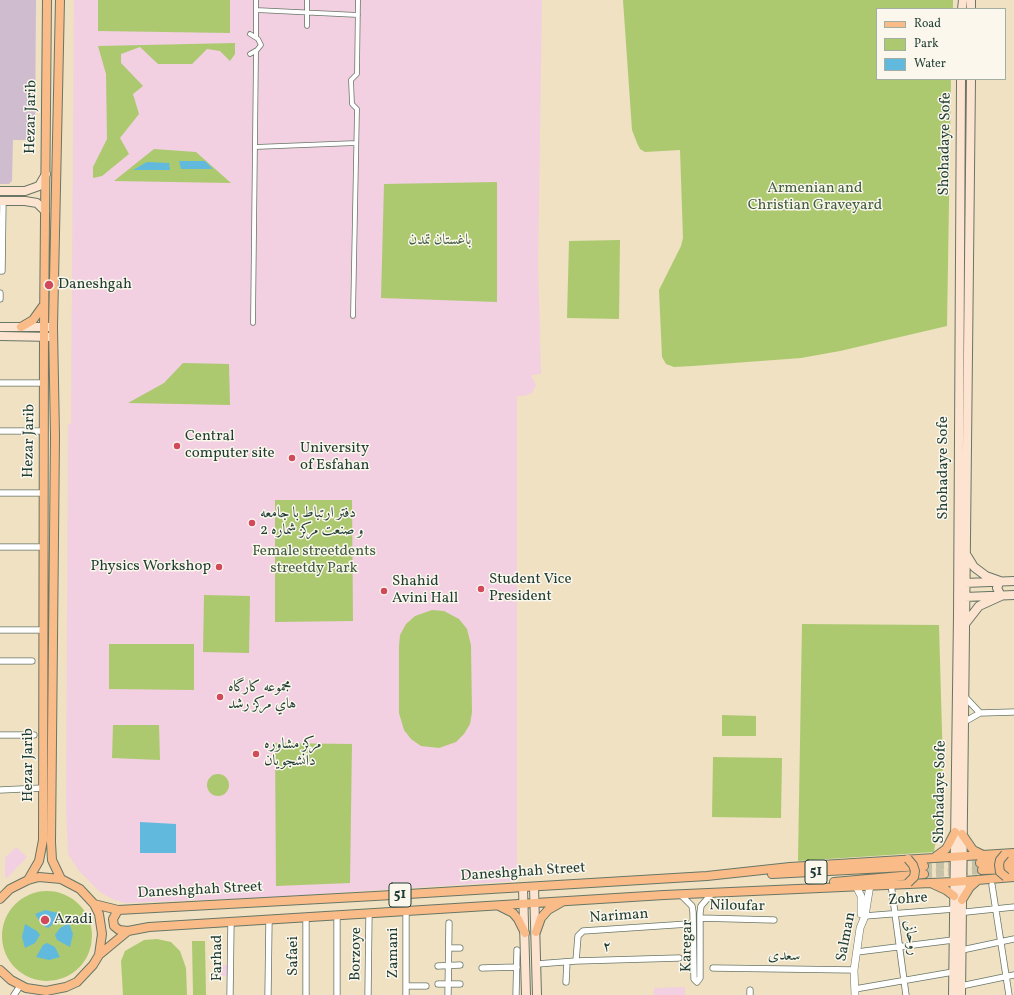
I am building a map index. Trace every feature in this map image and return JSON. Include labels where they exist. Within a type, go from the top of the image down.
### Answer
[{"type":"main road","name":"Hezar Jarib","points":[[28,880],[40,861],[43,840],[43,493],[47,0]]},
{"type":"main road","name":"Hezar Jarib","points":[[60,0],[53,327],[56,400],[51,842],[52,860],[61,879]]},
{"type":"main road","name":"Shohadaye Sofe","points":[[957,887],[959,208],[961,80]]},
{"type":"main road","name":"Shohadaye Sofe","points":[[958,833],[964,722],[971,80]]},
{"type":"main road","points":[[0,191],[25,191],[39,186],[46,174]]},
{"type":"main road","points":[[2,201],[25,201],[37,203],[45,211]]},
{"type":"main road","points":[[959,208],[970,208]]},
{"type":"main road","points":[[21,327],[33,320],[44,305]]},
{"type":"main road","points":[[0,327],[53,327]]},
{"type":"main road","points":[[0,336],[53,337]]},
{"type":"main road","points":[[43,545],[54,542]]},
{"type":"main road","points":[[966,553],[974,567],[986,576],[1000,581]]},
{"type":"main road","points":[[1000,581],[997,588],[1001,596]]},
{"type":"main road","points":[[1014,581],[965,583],[958,590],[965,597],[1014,595]]},
{"type":"main road","points":[[965,624],[979,606],[1001,596]]},
{"type":"main road","points":[[43,751],[52,751]]},
{"type":"main road","points":[[934,858],[946,849],[958,833],[973,850],[985,856]]},
{"type":"main road","points":[[1005,854],[1000,860],[1000,872],[1010,877]]},
{"type":"main road","name":"Daneshghah Street","points":[[94,904],[118,910],[523,888],[707,876],[790,867],[1014,854]]},
{"type":"main road","points":[[908,859],[913,864],[915,871],[914,877],[908,883]]},
{"type":"main road","points":[[1014,861],[981,867],[1014,869]]},
{"type":"main road","name":"51","points":[[707,876],[924,870],[713,892]]},
{"type":"main road","points":[[0,899],[10,889],[28,880],[50,877],[61,879],[80,889],[94,904],[102,924],[102,945],[98,955],[86,974],[66,987],[46,991],[25,990],[0,970]]},
{"type":"main road","name":"Daneshghah Street","points":[[535,903],[713,892],[928,882],[957,887],[978,880],[1010,877]]},
{"type":"main road","points":[[962,900],[970,887],[978,880]]},
{"type":"main road","points":[[928,882],[938,885],[957,887]]},
{"type":"main road","points":[[534,887],[537,995]]},
{"type":"main road","points":[[957,887],[962,900],[964,912],[961,995]]},
{"type":"main road","points":[[953,995],[954,909],[957,887]]},
{"type":"main road","points":[[523,888],[526,995]]},
{"type":"main road","points":[[536,932],[541,918],[548,910],[564,901]]},
{"type":"main road","name":"51","points":[[523,904],[535,903]]},
{"type":"main road","name":"Daneshghah Street","points":[[98,955],[128,931],[149,927],[523,904]]},
{"type":"main road","points":[[498,906],[513,913],[518,919],[525,933]]},
{"type":"main road","points":[[118,910],[114,919],[114,926],[119,930],[128,931]]},
{"type":"main road","points":[[61,995],[66,987]]},
{"type":"street","points":[[256,0],[256,37]]},
{"type":"street","points":[[307,0],[307,26]]},
{"type":"street","points":[[353,316],[357,109],[352,104],[351,80],[357,74],[358,0]]},
{"type":"street","points":[[256,10],[358,15]]},
{"type":"street","points":[[250,34],[256,37],[261,45],[256,51],[250,54]]},
{"type":"street","points":[[253,323],[256,51]]},
{"type":"street","points":[[255,147],[356,143]]},
{"type":"street","points":[[1,271],[2,201]]},
{"type":"street","points":[[0,293],[0,299]]},
{"type":"street","points":[[0,383],[44,383]]},
{"type":"street","points":[[0,430],[44,431]]},
{"type":"street","points":[[0,493],[43,493]]},
{"type":"street","points":[[0,546],[43,545]]},
{"type":"street","points":[[0,630],[43,630]]},
{"type":"street","points":[[0,661],[32,661]]},
{"type":"street","points":[[964,696],[980,713]]},
{"type":"street","points":[[964,722],[980,713],[1014,712]]},
{"type":"street","points":[[0,736],[34,735]]},
{"type":"street","points":[[0,790],[43,788]]},
{"type":"street","name":"روحانی","points":[[891,884],[906,995]]},
{"type":"street","name":"Salman","points":[[855,992],[854,970],[860,928],[865,916],[864,895],[870,885]]},
{"type":"street","points":[[992,885],[1009,995]]},
{"type":"street","points":[[856,886],[864,895],[860,928]]},
{"type":"street","name":"Karegar","points":[[680,894],[692,906],[694,979],[697,982],[700,978],[701,906],[713,892]]},
{"type":"street","points":[[964,912],[1014,907]]},
{"type":"street","name":"Zohre","points":[[865,916],[954,909]]},
{"type":"street","name":"Zamani","points":[[406,912],[406,995]]},
{"type":"street","name":"Borzoye","points":[[368,995],[370,914]]},
{"type":"street","points":[[337,916],[337,995]]},
{"type":"street","name":"Safaei","points":[[306,918],[306,995]]},
{"type":"street","name":"Niloufar","points":[[700,918],[774,920]]},
{"type":"street","points":[[268,995],[269,920]]},
{"type":"street","name":"Farhad","points":[[230,995],[231,922]]},
{"type":"street","points":[[448,995],[449,923]]},
{"type":"street","name":"Nariman","points":[[576,961],[578,936],[583,931],[688,924]]},
{"type":"street","points":[[857,952],[953,940]]},
{"type":"street","points":[[962,950],[1014,940]]},
{"type":"street","points":[[449,948],[460,948]]},
{"type":"street","points":[[516,995],[517,950]]},
{"type":"street","name":"۲","points":[[537,964],[576,961],[679,958]]},
{"type":"street","points":[[566,982],[567,962]]},
{"type":"street","points":[[438,966],[460,965]]},
{"type":"street","points":[[482,968],[517,967]]},
{"type":"street","name":"سعدی","points":[[713,968],[854,970]]},
{"type":"street","points":[[855,992],[904,980],[953,972]]},
{"type":"street","points":[[961,986],[1014,975]]},
{"type":"street","points":[[438,984],[460,984]]},
{"type":"street","points":[[406,986],[426,986]]},
{"type":"street","points":[[14,995],[25,990]]},
{"type":"shaded area","points":[[0,0],[36,0],[35,140],[13,140],[12,181],[9,184],[0,184]]},
{"type":"shaded area","name":"University of Esfahan","points":[[74,0],[542,0],[538,266],[541,374],[531,375],[536,385],[532,393],[524,396],[517,396],[517,881],[272,897],[126,903],[114,900],[100,892],[79,871],[68,854],[66,808],[68,424],[71,424]]},
{"type":"shaded area","points":[[16,847],[27,857],[7,878],[5,877],[5,858]]},
{"type":"shaded area","points":[[213,965],[227,965],[227,976],[220,976],[220,980],[213,979]]},
{"type":"shaded area","points":[[685,987],[685,995],[654,995],[654,988]]},
{"type":"green space","points":[[98,0],[230,0],[230,33],[98,31]]},
{"type":"green space","name":"Armenian and Christian Graveyard","points":[[623,0],[953,0],[953,8],[876,8],[876,80],[951,80],[947,326],[840,351],[801,358],[674,367],[666,364],[662,357],[659,290],[681,246],[683,238],[680,150],[645,152],[640,149],[632,130]]},
{"type":"green space","points":[[235,43],[235,54],[230,61],[220,51],[207,49],[192,64],[158,64],[140,47],[121,54],[121,63],[143,86],[133,94],[139,114],[120,138],[129,154],[102,176],[93,178],[93,167],[107,139],[106,74],[98,46]]},
{"type":"green space","points":[[154,149],[196,152],[231,183],[114,181]]},
{"type":"green space","name":"باغستان تمدن","points":[[497,182],[497,302],[381,298],[384,184]]},
{"type":"green space","points":[[620,240],[619,319],[567,318],[569,241]]},
{"type":"green space","points":[[183,363],[229,364],[230,405],[128,403],[164,383]]},
{"type":"green space","name":"Female streetdents streetdy Park","points":[[275,500],[352,500],[353,621],[275,622]]},
{"type":"green space","points":[[204,595],[250,596],[249,653],[203,652]]},
{"type":"green space","points":[[432,610],[444,611],[459,619],[467,629],[471,645],[472,712],[470,724],[464,734],[456,742],[439,748],[421,746],[411,739],[404,730],[399,713],[400,635],[406,624],[415,616]]},
{"type":"green space","points":[[802,624],[939,625],[943,767],[939,804],[941,808],[941,838],[935,845],[934,852],[798,861]]},
{"type":"green space","points":[[109,644],[194,644],[194,690],[109,689]]},
{"type":"green space","points":[[722,715],[756,716],[756,736],[722,736]]},
{"type":"green space","points":[[113,725],[159,725],[160,760],[112,758]]},
{"type":"green space","points":[[275,743],[352,744],[350,883],[276,886]]},
{"type":"green space","points":[[713,757],[782,758],[781,818],[712,817]]},
{"type":"green space","points":[[218,774],[226,777],[229,785],[226,793],[218,796],[210,793],[207,785],[210,777]]},
{"type":"green space","points":[[47,891],[64,895],[79,904],[88,919],[92,936],[88,953],[79,968],[64,977],[47,981],[30,977],[15,968],[6,953],[2,936],[6,919],[15,904],[30,895]]},
{"type":"green space","points":[[157,939],[171,942],[180,951],[186,968],[187,995],[123,995],[121,961],[125,951],[144,940]]},
{"type":"green space","points":[[192,941],[205,941],[206,995],[193,995]]},
{"type":"water","points":[[179,161],[205,161],[213,169],[181,169]]},
{"type":"water","points":[[147,162],[169,163],[170,170],[133,170]]},
{"type":"water","points":[[140,822],[176,824],[176,853],[140,853]]},
{"type":"water","points":[[45,910],[58,913],[52,925],[48,928],[42,925],[35,914]]},
{"type":"water","points":[[69,923],[73,934],[70,947],[57,940],[55,935],[60,928]]},
{"type":"water","points":[[25,924],[37,931],[40,935],[35,943],[25,948],[22,937]]},
{"type":"water","points":[[47,943],[55,947],[60,957],[49,960],[36,957],[43,945]]},
{"type":"tunnel","points":[[924,866],[980,863]]},
{"type":"tunnel","points":[[924,874],[982,870]]},
{"type":"place","name":"Daneshgah","points":[[49,285]]},
{"type":"place","name":"Central computer site","points":[[177,446]]},
{"type":"place","name":"University of Esfahan","points":[[292,458]]},
{"type":"place","name":"دفتر ارتباط با جامعه و صنعت مرکز شماره 2","points":[[252,523]]},
{"type":"place","name":"Physics Workshop","points":[[219,567]]},
{"type":"place","name":"Student Vice President","points":[[481,589]]},
{"type":"place","name":"Shahid Avini Hall","points":[[384,591]]},
{"type":"place","name":"مجموعه کارگاه هاي مرکز رشد","points":[[220,697]]},
{"type":"place","name":"مرکز مشاوره دانشجویان","points":[[256,754]]},
{"type":"place","name":"Azadi","points":[[45,920]]}]
